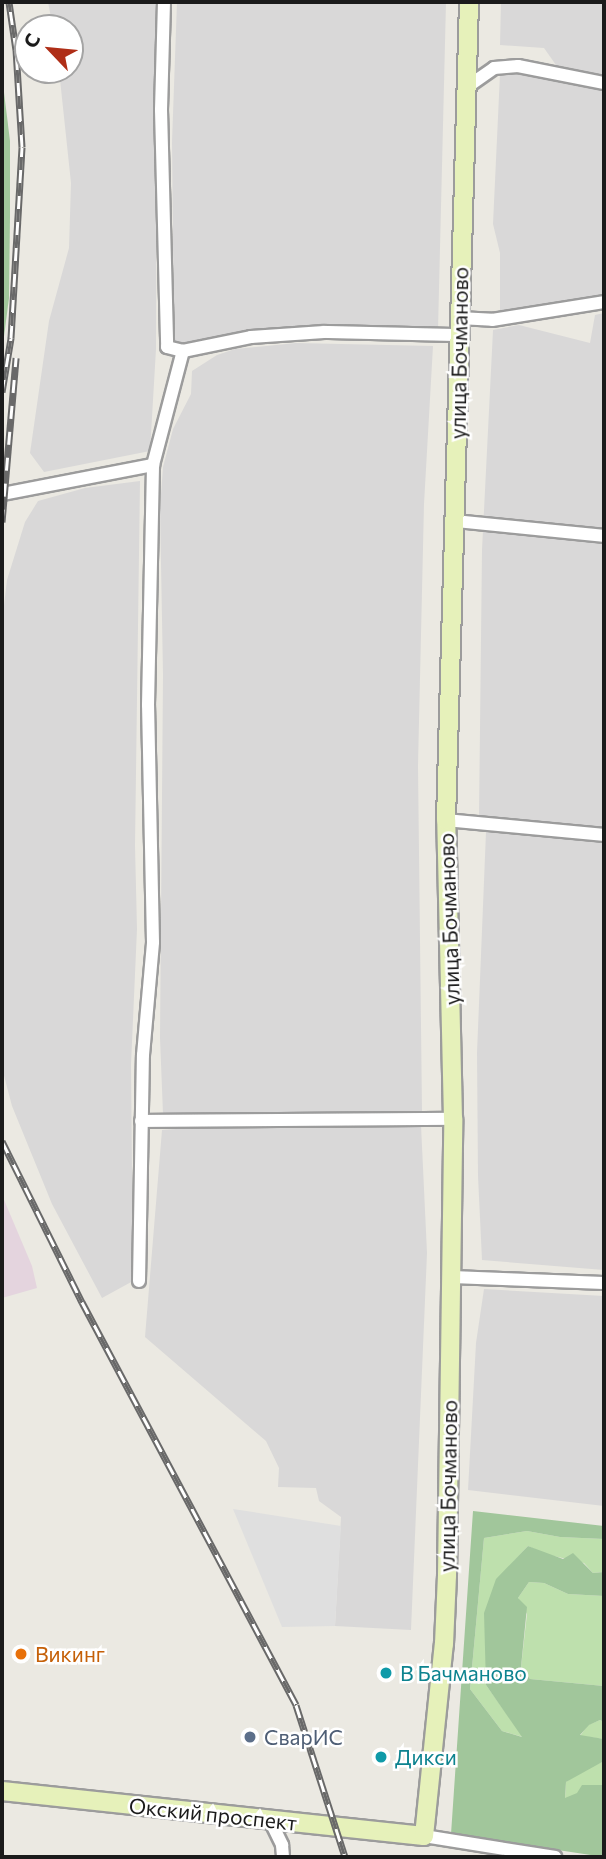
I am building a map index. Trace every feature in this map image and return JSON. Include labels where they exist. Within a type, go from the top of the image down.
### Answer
[{"type":"main road","name":"улица Бочманово","points":[[424,1836],[444,1630],[453,1119],[446,820],[469,2]]},
{"type":"main road","name":"Окский проспект","points":[[2,1791],[424,1836]]},
{"type":"street","points":[[164,2],[161,110],[167,347],[183,351],[251,337],[459,326],[604,302]]},
{"type":"street","points":[[467,87],[494,68],[519,66],[604,83]]},
{"type":"street","points":[[139,1281],[143,1055],[153,942],[148,705],[153,465],[183,351]]},
{"type":"street","points":[[2,494],[153,465]]},
{"type":"street","points":[[455,522],[604,536]]},
{"type":"street","points":[[446,820],[604,835]]},
{"type":"street","points":[[141,1121],[453,1119]]},
{"type":"street","points":[[452,1277],[604,1283]]},
{"type":"street","points":[[270,1820],[282,1844],[283,1857]]},
{"type":"street","points":[[424,1836],[555,1857]]},
{"type":"shaded area","points":[[48,2],[157,2],[156,349],[150,451],[44,472],[30,453],[49,321],[69,248],[71,183],[60,84],[84,84],[84,14],[50,14]]},
{"type":"shaded area","points":[[177,2],[446,2],[438,330],[189,345],[174,341],[172,142]]},
{"type":"shaded area","points":[[501,2],[604,2],[604,75],[556,65],[544,48],[500,45]]},
{"type":"shaded area","points":[[524,73],[604,88],[604,297],[578,299],[526,312],[500,310],[500,253],[493,224],[500,74]]},
{"type":"shaded area","points":[[604,313],[604,830],[479,817],[482,550],[493,330],[519,325],[590,343],[595,315]]},
{"type":"shaded area","points":[[296,343],[433,346],[424,504],[418,766],[422,1111],[369,1115],[163,1114],[160,1038],[163,675],[160,508],[163,467],[173,429],[191,394],[192,371],[217,355],[235,349]]},
{"type":"shaded area","points":[[140,481],[135,846],[137,929],[131,1065],[133,1281],[102,1298],[52,1204],[12,1106],[2,1068],[2,622],[7,580],[25,522],[38,501],[85,488]]},
{"type":"shaded area","points":[[486,832],[604,840],[604,1270],[482,1260],[477,1053]]},
{"type":"shaded area","points":[[244,1124],[421,1125],[427,1253],[411,1630],[335,1626],[341,1517],[319,1501],[316,1488],[278,1487],[279,1468],[266,1441],[145,1337],[162,1130]]},
{"type":"shaded area","points":[[2,1195],[32,1266],[37,1288],[2,1298]]},
{"type":"shaded area","points":[[484,1289],[604,1296],[604,1506],[468,1490],[476,1343]]},
{"type":"shaded area","points":[[233,1509],[341,1526],[335,1626],[282,1627]]},
{"type":"green space","points":[[2,76],[10,141],[10,216],[9,298],[2,352]]},
{"type":"green space","points":[[473,1511],[604,1526],[604,1539],[560,1537],[527,1531],[484,1538],[470,1689],[502,1731],[522,1737],[486,1685],[484,1613],[496,1579],[528,1546],[563,1559],[573,1553],[593,1573],[604,1572],[604,1596],[568,1594],[544,1583],[529,1582],[518,1598],[527,1607],[521,1667],[530,1679],[604,1686],[604,1722],[600,1720],[589,1725],[580,1735],[604,1739],[604,1761],[566,1782],[565,1798],[577,1793],[582,1785],[604,1785],[604,1857],[451,1834]]},
{"type":"green space","points":[[527,1531],[560,1537],[604,1539],[604,1572],[593,1573],[584,1563],[545,1554],[528,1546],[514,1561],[486,1685],[523,1737],[502,1731],[470,1689],[484,1538]]},
{"type":"green space","points":[[529,1582],[544,1583],[568,1594],[604,1596],[604,1686],[530,1679],[521,1667],[527,1614],[518,1598]]},
{"type":"green space","points":[[600,1720],[604,1722],[604,1739],[580,1736],[588,1725]]},
{"type":"green space","points":[[604,1761],[604,1785],[565,1799],[566,1782],[576,1774]]},
{"type":"railway","points":[[2,392],[11,338],[22,147],[16,50],[9,2]]},
{"type":"railway","points":[[2,522],[16,358]]},
{"type":"railway","points":[[2,1141],[82,1302],[296,1705],[345,1857]]},
{"type":"place","name":"Викинг","points":[[21,1654]]},
{"type":"place","name":"В Бачманово","points":[[386,1673]]},
{"type":"place","name":"СварИС","points":[[250,1737]]},
{"type":"place","name":"Дикси","points":[[381,1757]]}]
